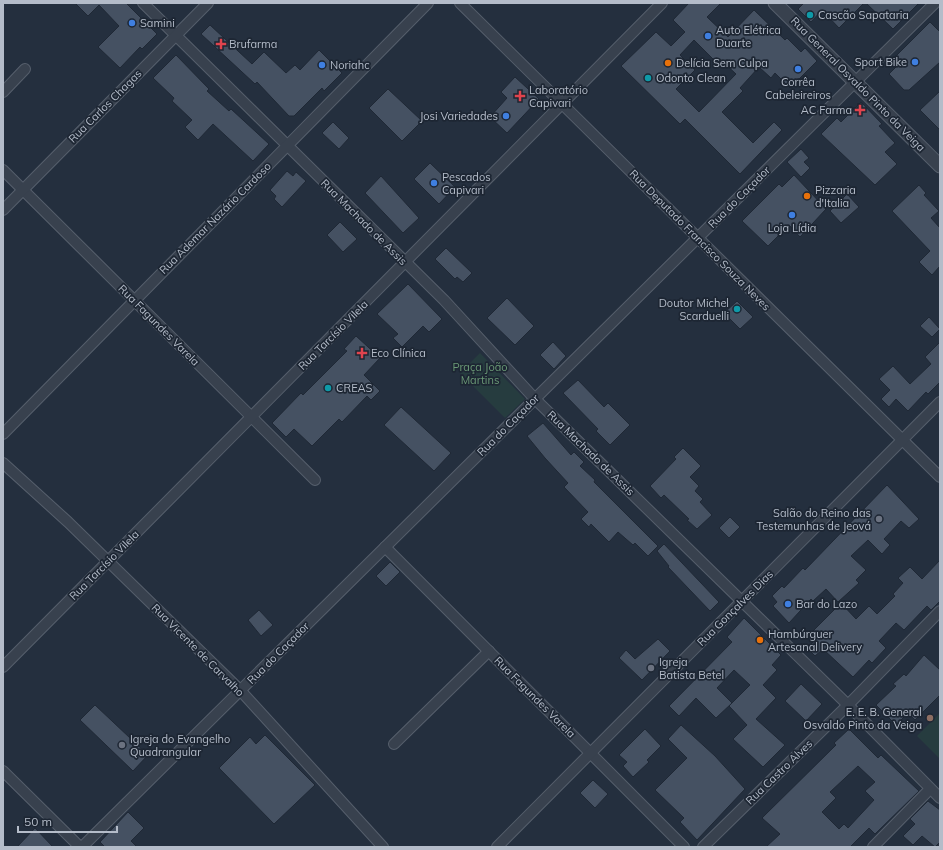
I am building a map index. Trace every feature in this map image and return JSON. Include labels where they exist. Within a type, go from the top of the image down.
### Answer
[{"type":"street","name":"Rua Machado de Assis","points":[[143,3],[466,322],[535,399],[848,705],[940,798]]},
{"type":"street","name":"Rua Carlos Chagas","points":[[3,210],[208,3]]},
{"type":"street","name":"Rua Ademar Nazário Cardoso","points":[[3,434],[428,3]]},
{"type":"street","name":"Rua Deputado Francisco Souza Neves","points":[[460,3],[940,477]]},
{"type":"street","name":"Rua Tarcísio Vilela","points":[[3,667],[662,3]]},
{"type":"street","name":"Rua General Osvaldo Pinto da Veiga","points":[[775,3],[940,166]]},
{"type":"street","name":"Rua do Caçador","points":[[81,847],[935,3]]},
{"type":"street","points":[[3,92],[25,69]]},
{"type":"street","name":"Rua Fagundes Varela","points":[[3,170],[315,480]]},
{"type":"street","name":"Rua Gonçalves Dias","points":[[497,847],[940,402]]},
{"type":"street","name":"Rua Vicente de Carvalho","points":[[3,463],[108,561],[240,690],[383,847]]},
{"type":"street","name":"Rua Fagundes Varela","points":[[385,547],[684,847]]},
{"type":"street","name":"Rua Castro Alves","points":[[703,847],[848,705],[940,611]]},
{"type":"street","points":[[394,744],[489,651]]},
{"type":"street","points":[[3,771],[81,847]]},
{"type":"street","points":[[872,847],[930,789]]},
{"type":"green space","name":"Praça João Martins","points":[[480,353],[525,399],[505,418],[460,373]]},
{"type":"green space","points":[[940,713],[940,759],[917,736]]},
{"type":"building","points":[[75,3],[126,3],[157,34],[142,49],[140,47],[120,68],[98,47],[119,26],[99,5],[88,16]]},
{"type":"building","points":[[689,3],[721,3],[707,17],[728,37],[754,10],[785,40],[787,38],[801,52],[805,48],[817,61],[790,88],[775,73],[771,78],[759,67],[740,88],[743,91],[722,112],[753,143],[774,122],[782,130],[740,174],[685,119],[680,124],[621,66],[656,32],[671,46],[685,32],[673,20]],"holes":[[[694,40],[717,63],[721,60],[736,74],[699,112],[676,89],[695,70],[680,55]]]},
{"type":"building","points":[[804,3],[864,3],[839,28],[822,10],[811,22],[798,9]]},
{"type":"building","points":[[866,3],[919,3],[893,29]]},
{"type":"building","points":[[930,22],[940,32],[940,62],[909,90],[904,90],[889,74],[901,62],[896,56]]},
{"type":"building","points":[[210,25],[252,64],[264,52],[286,73],[295,65],[300,70],[319,50],[342,73],[324,91],[322,88],[294,116],[289,116],[257,82],[255,84],[201,34]]},
{"type":"building","points":[[176,55],[209,89],[207,91],[229,111],[231,109],[269,144],[253,161],[213,124],[198,140],[185,127],[192,120],[172,101],[174,98],[153,78]]},
{"type":"building","points":[[515,77],[539,99],[507,133],[490,117],[507,98],[501,92]]},
{"type":"building","points":[[388,89],[422,121],[402,141],[369,108]]},
{"type":"building","points":[[940,91],[940,130],[920,110]]},
{"type":"building","points":[[861,102],[882,124],[879,126],[895,143],[885,152],[897,164],[875,185],[821,134],[837,118],[841,122]]},
{"type":"building","points":[[333,122],[349,138],[339,149],[322,133]]},
{"type":"building","points":[[801,149],[809,158],[804,162],[810,168],[801,177],[787,162]]},
{"type":"building","name":"Pescados Capivari","points":[[430,163],[455,187],[439,204],[414,179]]},
{"type":"building","points":[[287,171],[293,176],[296,172],[306,181],[282,207],[274,199],[276,196],[270,190]]},
{"type":"building","points":[[794,175],[826,209],[800,237],[789,225],[768,246],[742,221],[779,184],[782,187]]},
{"type":"building","points":[[381,176],[419,218],[403,233],[365,193]]},
{"type":"building","points":[[919,185],[926,193],[924,195],[939,211],[931,218],[940,228],[940,266],[932,275],[919,262],[930,251],[892,211]]},
{"type":"building","points":[[847,194],[859,207],[841,223],[830,211]]},
{"type":"building","points":[[340,222],[357,239],[343,252],[327,235]]},
{"type":"building","points":[[446,248],[472,273],[463,282],[457,277],[455,279],[435,259]]},
{"type":"building","points":[[408,284],[442,319],[429,332],[423,326],[402,347],[393,338],[398,334],[377,314]]},
{"type":"building","points":[[507,298],[534,326],[515,345],[487,318]]},
{"type":"building","name":"Doutor Michel Scarduelli","points":[[737,301],[753,317],[740,329],[724,313]]},
{"type":"building","points":[[929,317],[940,329],[932,337],[920,326]]},
{"type":"building","points":[[356,336],[380,358],[364,375],[380,391],[371,400],[367,396],[342,422],[339,419],[312,446],[294,429],[286,437],[272,423],[301,393],[303,395],[347,351],[344,349]]},
{"type":"building","points":[[553,342],[566,356],[554,369],[540,355]]},
{"type":"building","points":[[940,342],[940,382],[928,394],[926,392],[908,411],[896,399],[889,407],[881,399],[890,390],[879,379],[893,366],[910,384],[931,364],[925,357]]},
{"type":"building","points":[[578,380],[604,407],[608,403],[630,425],[610,445],[596,431],[598,429],[563,393]]},
{"type":"building","points":[[401,407],[451,453],[434,471],[384,425]]},
{"type":"building","points":[[543,423],[571,455],[574,452],[584,462],[580,466],[595,480],[594,482],[658,546],[648,556],[635,543],[633,545],[618,532],[609,542],[591,524],[589,527],[581,519],[588,512],[564,487],[568,483],[527,436]]},
{"type":"building","points":[[683,448],[701,466],[690,477],[699,486],[695,491],[703,499],[700,502],[712,515],[697,529],[687,520],[689,519],[664,495],[661,498],[650,486],[676,459],[674,457]]},
{"type":"building","points":[[887,485],[919,519],[909,528],[901,521],[884,539],[890,545],[882,554],[868,540],[851,556],[866,570],[856,580],[859,583],[838,602],[826,589],[813,601],[811,599],[789,623],[773,606],[777,602],[772,596],[782,586],[784,588],[803,568],[805,570]]},
{"type":"building","points":[[730,517],[740,527],[729,538],[719,528]]},
{"type":"building","points":[[664,544],[719,602],[710,611],[668,567],[669,566],[657,551]]},
{"type":"building","points":[[940,560],[940,601],[931,610],[927,606],[904,630],[896,623],[879,641],[886,648],[872,663],[869,660],[853,677],[823,649],[815,656],[807,648],[813,642],[807,637],[841,603],[856,619],[869,606],[877,614],[895,596],[893,594],[903,583],[898,578],[910,567],[922,579]]},
{"type":"building","points":[[390,562],[400,572],[386,586],[376,576]]},
{"type":"building","points":[[259,610],[273,625],[261,636],[248,620]]},
{"type":"building","points":[[744,618],[781,655],[772,665],[777,670],[763,685],[776,698],[756,719],[785,745],[763,767],[733,739],[747,725],[729,706],[732,703],[716,718],[696,698],[679,716],[669,706],[732,642],[727,637]],"holes":[[[734,670],[750,685],[732,703],[717,688]]]},
{"type":"building","points":[[658,639],[670,651],[642,680],[619,658],[626,650],[635,659]]},
{"type":"building","points":[[924,655],[940,670],[940,695],[915,720],[908,713],[896,725],[876,705],[896,686],[893,684],[904,674],[906,676]]},
{"type":"building","points":[[801,684],[822,704],[806,721],[785,701]]},
{"type":"building","name":"Igreja do Evangelho Quadrangular","points":[[95,705],[148,755],[133,771],[80,720]]},
{"type":"building","points":[[681,725],[715,756],[745,789],[697,840],[680,822],[684,818],[655,790],[687,758],[668,739]]},
{"type":"building","points":[[645,729],[661,746],[647,760],[649,762],[633,777],[623,766],[627,762],[619,755]]},
{"type":"building","points":[[849,729],[878,758],[881,755],[919,791],[875,834],[869,828],[850,847],[766,847],[780,834],[762,818],[836,745],[834,743]],"holes":[[[858,766],[875,782],[865,791],[874,800],[848,828],[844,824],[839,829],[822,812],[836,798],[830,792]]]},
{"type":"building","points":[[265,735],[315,785],[274,824],[219,768],[250,737],[256,744]]},
{"type":"building","points":[[593,780],[608,794],[595,808],[580,793]]},
{"type":"building","points":[[928,801],[940,810],[940,842],[935,847],[922,836],[913,845],[903,836],[915,824],[910,819]]},
{"type":"building","points":[[128,812],[144,828],[131,841],[137,847],[105,847],[100,842]]},
{"type":"building","points":[[35,828],[53,847],[17,847]]},
{"type":"place","name":"Cascão Sapataria","points":[[810,15]]},
{"type":"place","name":"Samini","points":[[132,23]]},
{"type":"place","name":"Auto Elétrica Duarte","points":[[708,36]]},
{"type":"place","name":"Brufarma","points":[[221,44]]},
{"type":"place","name":"Sport Bike","points":[[915,62]]},
{"type":"place","name":"Delícia Sem Culpa","points":[[668,63]]},
{"type":"place","name":"Noriahc","points":[[322,65]]},
{"type":"place","name":"Corrêa Cabeleireiros","points":[[798,69]]},
{"type":"place","name":"Odonto Clean","points":[[648,78]]},
{"type":"place","name":"Laboratório Capivari","points":[[520,96]]},
{"type":"place","name":"AC Farma","points":[[860,110]]},
{"type":"place","name":"Josi Variedades","points":[[506,116]]},
{"type":"place","name":"Pescados Capivari","points":[[434,183]]},
{"type":"place","name":"Pizzaria d'Italia","points":[[807,196]]},
{"type":"place","name":"Loja Lídia","points":[[792,215]]},
{"type":"place","name":"Doutor Michel Scarduelli","points":[[737,309]]},
{"type":"place","name":"Eco Clínica","points":[[362,353]]},
{"type":"place","name":"CREAS","points":[[328,388]]},
{"type":"place","name":"Salão do Reino das Testemunhas de Jeová","points":[[879,519]]},
{"type":"place","name":"Bar do Lazo","points":[[788,604]]},
{"type":"place","name":"Hambúrguer Artesanal Delivery","points":[[760,640]]},
{"type":"place","name":"Igreja Batista Betel","points":[[651,668]]},
{"type":"place","name":"E. E. B. General Osvaldo Pinto da Veiga","points":[[930,718]]},
{"type":"place","name":"Igreja do Evangelho Quadrangular","points":[[122,745]]}]
